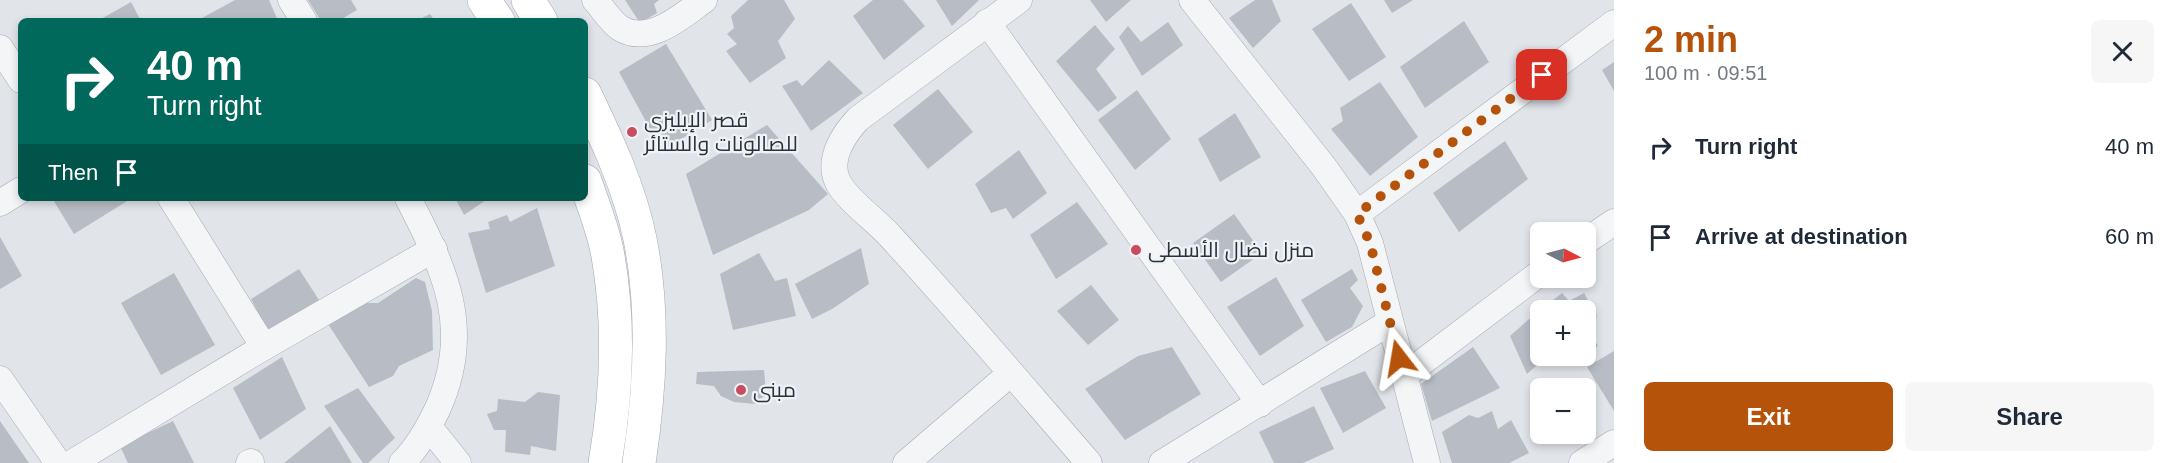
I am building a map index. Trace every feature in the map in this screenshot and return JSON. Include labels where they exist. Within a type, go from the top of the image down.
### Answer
[{"type":"main road","points":[[484,0],[496,18]]},
{"type":"main road","points":[[528,0],[539,18]]},
{"type":"main road","points":[[588,100],[614,154],[640,239],[650,330],[647,411],[639,463]]},
{"type":"main road","points":[[588,191],[608,255],[616,341],[614,413],[605,463]]},
{"type":"street","points":[[291,0],[302,18]]},
{"type":"street","points":[[595,0],[619,28],[633,33],[665,28],[704,0]]},
{"type":"street","points":[[1018,0],[858,119],[844,134],[835,166],[837,181],[848,195],[889,234],[1089,463]]},
{"type":"street","points":[[1192,0],[1273,101],[1357,214],[1370,243],[1427,463]]},
{"type":"street","points":[[987,22],[1260,404]]},
{"type":"street","points":[[1357,214],[1614,23]]},
{"type":"street","points":[[0,48],[18,75]]},
{"type":"street","points":[[0,203],[18,192]]},
{"type":"street","points":[[173,201],[264,347]]},
{"type":"street","points":[[402,463],[429,427],[454,365],[455,340],[450,296],[434,249],[410,201]]},
{"type":"street","points":[[1596,234],[1614,222]]},
{"type":"street","points":[[72,463],[264,347],[434,249]]},
{"type":"street","points":[[1404,376],[1530,281]]},
{"type":"street","points":[[1162,463],[1390,322]]},
{"type":"street","points":[[906,463],[1011,372]]},
{"type":"street","points":[[0,379],[58,463]]},
{"type":"street","points":[[429,427],[458,463]]},
{"type":"street","points":[[1582,463],[1614,443]]},
{"type":"building","points":[[235,0],[269,0],[277,18],[202,18]]},
{"type":"building","points":[[308,0],[351,0],[357,10],[343,18],[319,18]]},
{"type":"building","points":[[625,0],[659,0],[654,4],[657,13],[640,23]]},
{"type":"building","points":[[748,0],[784,0],[795,19],[778,41],[786,58],[750,83],[726,51],[737,44],[727,34],[734,28],[731,16]]},
{"type":"building","points":[[873,0],[903,0],[925,26],[884,60],[853,16]]},
{"type":"building","points":[[936,0],[979,0],[952,26]]},
{"type":"building","points":[[1090,0],[1131,0],[1106,22]]},
{"type":"building","points":[[1255,0],[1272,0],[1281,21],[1253,48],[1229,18]]},
{"type":"building","points":[[1384,0],[1413,0],[1392,13]]},
{"type":"building","points":[[131,2],[139,18],[103,18]]},
{"type":"building","points":[[1351,3],[1386,57],[1349,81],[1312,29]]},
{"type":"building","points":[[1464,21],[1489,62],[1425,108],[1400,67]]},
{"type":"building","points":[[1168,22],[1183,45],[1142,76],[1119,37],[1128,26],[1141,42]]},
{"type":"building","points":[[1095,25],[1115,49],[1096,69],[1117,98],[1098,112],[1056,61]]},
{"type":"building","points":[[666,44],[712,120],[662,151],[619,72]]},
{"type":"building","points":[[829,60],[863,93],[811,131],[782,86],[797,80],[802,86]]},
{"type":"building","points":[[1614,62],[1614,91],[1602,70]]},
{"type":"building","points":[[1380,82],[1418,137],[1370,176],[1331,129],[1343,121],[1340,108]]},
{"type":"building","points":[[938,89],[973,132],[928,169],[893,125]]},
{"type":"building","points":[[1137,90],[1171,139],[1135,170],[1098,120]]},
{"type":"building","points":[[1235,113],[1261,157],[1220,182],[1198,139]]},
{"type":"building","points":[[767,125],[828,194],[809,210],[713,255],[686,174]]},
{"type":"building","points":[[1505,141],[1528,179],[1459,232],[1433,193]]},
{"type":"building","points":[[1019,150],[1047,193],[1013,219],[1006,208],[991,213],[975,184]]},
{"type":"building","points":[[54,201],[127,201],[74,234]]},
{"type":"building","points":[[457,201],[485,201],[464,215]]},
{"type":"building","points":[[1077,202],[1108,244],[1056,279],[1030,235]]},
{"type":"building","points":[[537,208],[555,266],[486,293],[468,233],[490,229],[488,222],[507,215],[510,222]]},
{"type":"building","points":[[1234,214],[1262,253],[1221,282],[1193,243]]},
{"type":"building","points":[[0,237],[22,276],[0,289]]},
{"type":"building","points":[[861,248],[869,284],[832,309],[812,319],[795,284]]},
{"type":"building","points":[[759,253],[775,281],[787,278],[796,316],[733,330],[720,274]]},
{"type":"building","points":[[299,269],[319,300],[269,333],[251,299]]},
{"type":"building","points":[[1352,269],[1358,280],[1350,288],[1363,306],[1352,327],[1326,342],[1301,300]]},
{"type":"building","points":[[174,273],[215,345],[161,375],[121,303]]},
{"type":"building","points":[[1276,277],[1304,326],[1260,356],[1227,307]]},
{"type":"building","points":[[416,278],[425,282],[432,311],[433,350],[399,366],[393,376],[369,387],[328,324],[365,303],[378,303]]},
{"type":"building","points":[[1091,285],[1119,320],[1088,345],[1057,311]]},
{"type":"building","points":[[1562,293],[1568,300],[1553,300]]},
{"type":"building","points":[[1584,293],[1588,300],[1571,300]]},
{"type":"building","points":[[1530,318],[1530,366],[1536,366],[1527,374],[1510,336]]},
{"type":"building","points":[[1172,347],[1201,394],[1125,440],[1085,389],[1138,356]]},
{"type":"building","points":[[1473,347],[1500,388],[1432,421],[1421,384]]},
{"type":"building","points":[[1614,351],[1614,411],[1596,378],[1587,367],[1596,366],[1596,362]]},
{"type":"building","points":[[282,357],[306,409],[260,440],[233,388]]},
{"type":"building","name":"مبنى","points":[[764,370],[766,394],[755,404],[734,402],[721,396],[714,386],[696,384],[697,372]]},
{"type":"building","points":[[1365,371],[1386,408],[1343,433],[1320,388]]},
{"type":"building","points":[[358,388],[395,438],[368,463],[363,463],[324,406]]},
{"type":"building","points":[[538,392],[560,395],[556,451],[531,446],[530,455],[505,452],[506,430],[494,430],[487,414],[497,411],[498,399],[525,402]]},
{"type":"building","points":[[1314,406],[1334,449],[1303,463],[1274,463],[1259,432]]},
{"type":"building","points":[[1492,411],[1498,429],[1511,420],[1529,453],[1509,463],[1452,463],[1442,432],[1469,415],[1478,418]]},
{"type":"building","points":[[0,421],[29,463],[0,463]]},
{"type":"building","points":[[173,421],[194,463],[128,463],[120,446]]},
{"type":"building","points":[[330,426],[352,463],[284,463]]},
{"type":"place","name":"قصر الإيليزي للصالونات والستائر","points":[[632,132]]},
{"type":"place","name":"منزل نضال الأسطى","points":[[1136,250]]},
{"type":"place","name":"مبنى","points":[[741,390]]},
{"type":"route","points":[[1399,358],[1370,243],[1357,214],[1542,75]]}]
